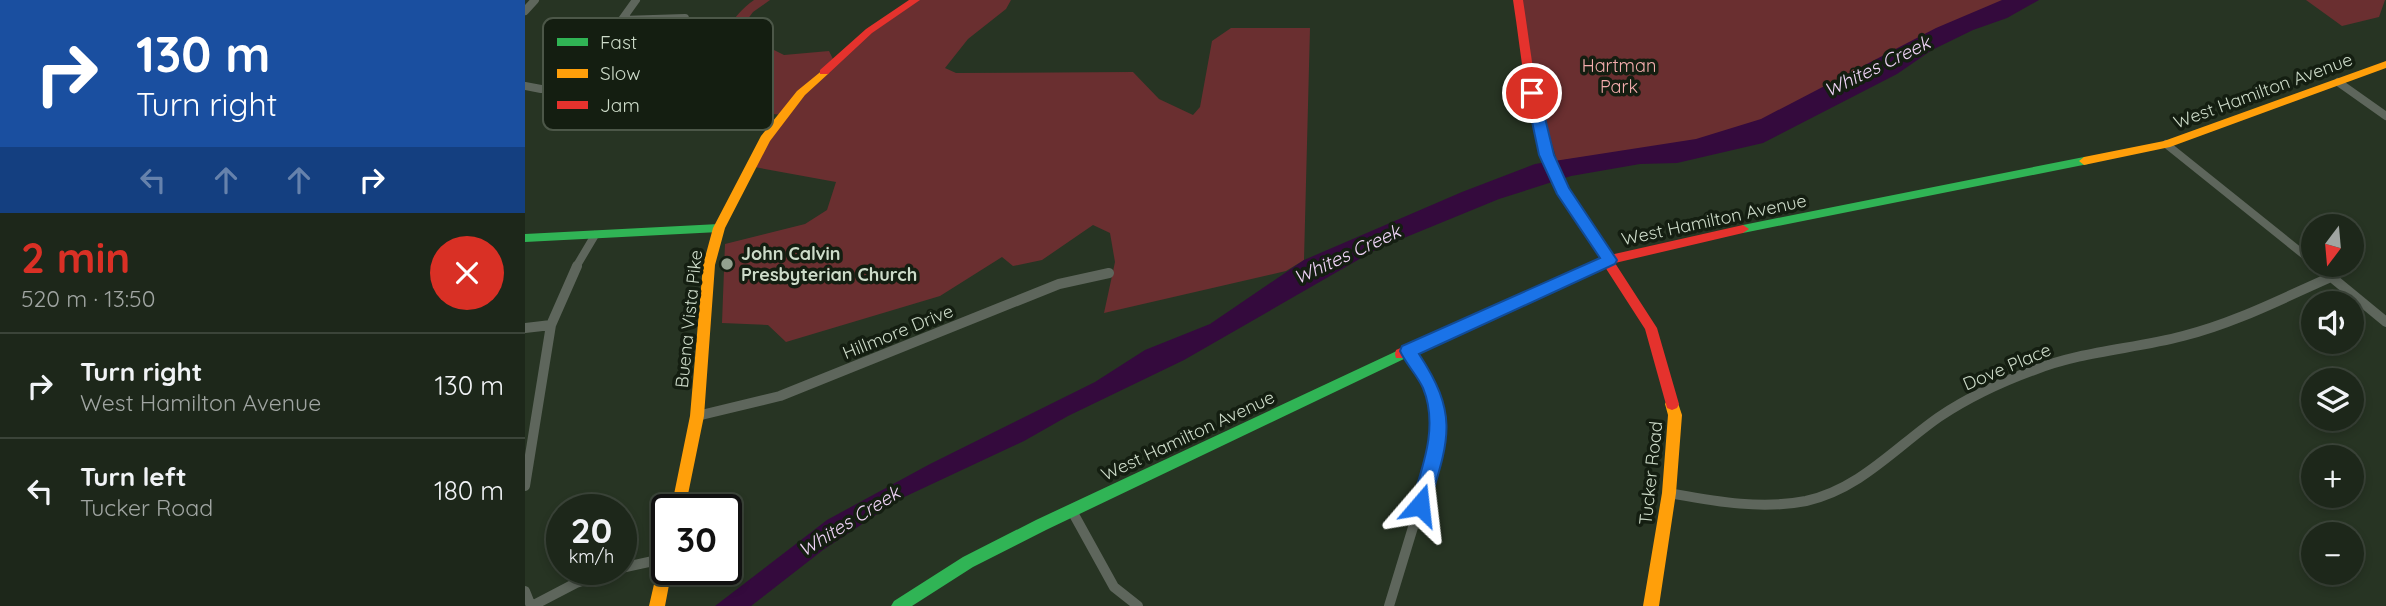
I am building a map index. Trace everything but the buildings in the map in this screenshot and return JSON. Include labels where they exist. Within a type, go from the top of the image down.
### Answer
[{"type":"street","points":[[525,11],[535,0]]},
{"type":"street","points":[[623,18],[636,0]]},
{"type":"street","name":"Buena Vista Pike","points":[[773,129],[801,93],[869,31],[915,0]]},
{"type":"street","name":"Tucker Road","points":[[1518,0],[1537,118],[1546,155],[1562,190],[1651,328],[1667,377],[1675,415],[1669,493],[1651,606]]},
{"type":"street","name":"West Hamilton Avenue","points":[[899,606],[968,562],[1072,511],[1408,351],[1609,260],[1689,240],[2166,144],[2386,64]]},
{"type":"street","points":[[2338,82],[2386,116]]},
{"type":"street","points":[[525,86],[543,89]]},
{"type":"street","name":"Buena Vista Pike","points":[[681,494],[697,416],[709,265],[719,228],[772,130]]},
{"type":"street","points":[[2166,144],[2301,252]]},
{"type":"street","points":[[525,237],[719,228]]},
{"type":"street","points":[[525,486],[551,325],[568,282],[596,235]]},
{"type":"street","name":"Hillmore Drive","points":[[697,416],[780,396],[1049,288],[1109,273]]},
{"type":"street","points":[[2331,277],[2386,322]]},
{"type":"street","name":"Dove Place","points":[[1669,493],[1764,506],[1824,496],[1863,479],[1927,426],[1999,383],[2052,363],[2209,328],[2331,277]]},
{"type":"street","points":[[525,328],[551,325]]},
{"type":"street","points":[[1389,606],[1435,455],[1439,421],[1431,386],[1408,351]]},
{"type":"street","points":[[1072,511],[1114,587],[1138,606]]},
{"type":"street","points":[[525,591],[532,606],[572,585]]},
{"type":"street","points":[[657,606],[661,585]]},
{"type":"green space","points":[[754,0],[770,0],[748,18],[736,18]]},
{"type":"green space","points":[[915,0],[1011,0],[1006,9],[968,39],[945,68],[956,73],[1133,72],[1159,99],[1193,115],[1200,107],[1212,41],[1231,28],[1310,28],[1304,260],[1286,271],[1104,313],[1115,262],[1110,233],[1093,225],[1042,260],[1013,266],[1002,257],[940,296],[786,342],[768,325],[722,323],[725,244],[805,224],[827,210],[836,182],[749,166],[783,115],[773,114],[773,50],[784,55],[829,51],[834,61]]},
{"type":"green space","name":"Hartman Park","points":[[1522,0],[2019,0],[1852,85],[1710,139],[1557,161],[1535,86]]},
{"type":"green space","points":[[2306,0],[2385,0],[2379,17],[2342,26]]},
{"type":"water","name":"Whites Creek","points":[[2002,0],[2039,0],[2007,18],[1973,30],[1932,50],[1897,74],[1763,143],[1677,163],[1640,164],[1571,176],[1499,199],[1377,249],[1184,360],[1068,416],[1024,441],[900,499],[823,550],[751,606],[715,606],[827,520],[930,464],[1095,382],[1145,350],[1210,324],[1304,260],[1462,192],[1535,164],[1696,139],[1761,119],[1936,28]]},
{"type":"traffic: fast","points":[[1743,229],[2084,161]]},
{"type":"traffic: fast","points":[[525,238],[719,228]]},
{"type":"traffic: fast","points":[[899,606],[968,562],[1041,525],[1401,354]]},
{"type":"traffic: slow","points":[[2084,161],[2166,144],[2386,64]]},
{"type":"traffic: slow","points":[[773,129],[801,93],[824,72]]},
{"type":"traffic: slow","points":[[681,494],[697,416],[709,265],[719,228],[772,130]]},
{"type":"traffic: slow","points":[[1651,606],[1669,493],[1675,415],[1672,404]]},
{"type":"traffic: slow","points":[[657,606],[661,585]]},
{"type":"traffic: jam","points":[[824,72],[869,31],[915,0]]},
{"type":"traffic: jam","points":[[1518,0],[1537,118],[1547,155],[1562,190],[1651,328],[1672,404]]},
{"type":"traffic: jam","points":[[1401,354],[1609,260],[1743,229]]},
{"type":"place","name":"John Calvin Presbyterian Church","points":[[727,264]]},
{"type":"route","points":[[1420,505],[1435,455],[1439,421],[1431,386],[1408,351],[1609,260],[1562,190],[1546,155],[1532,93]]}]
